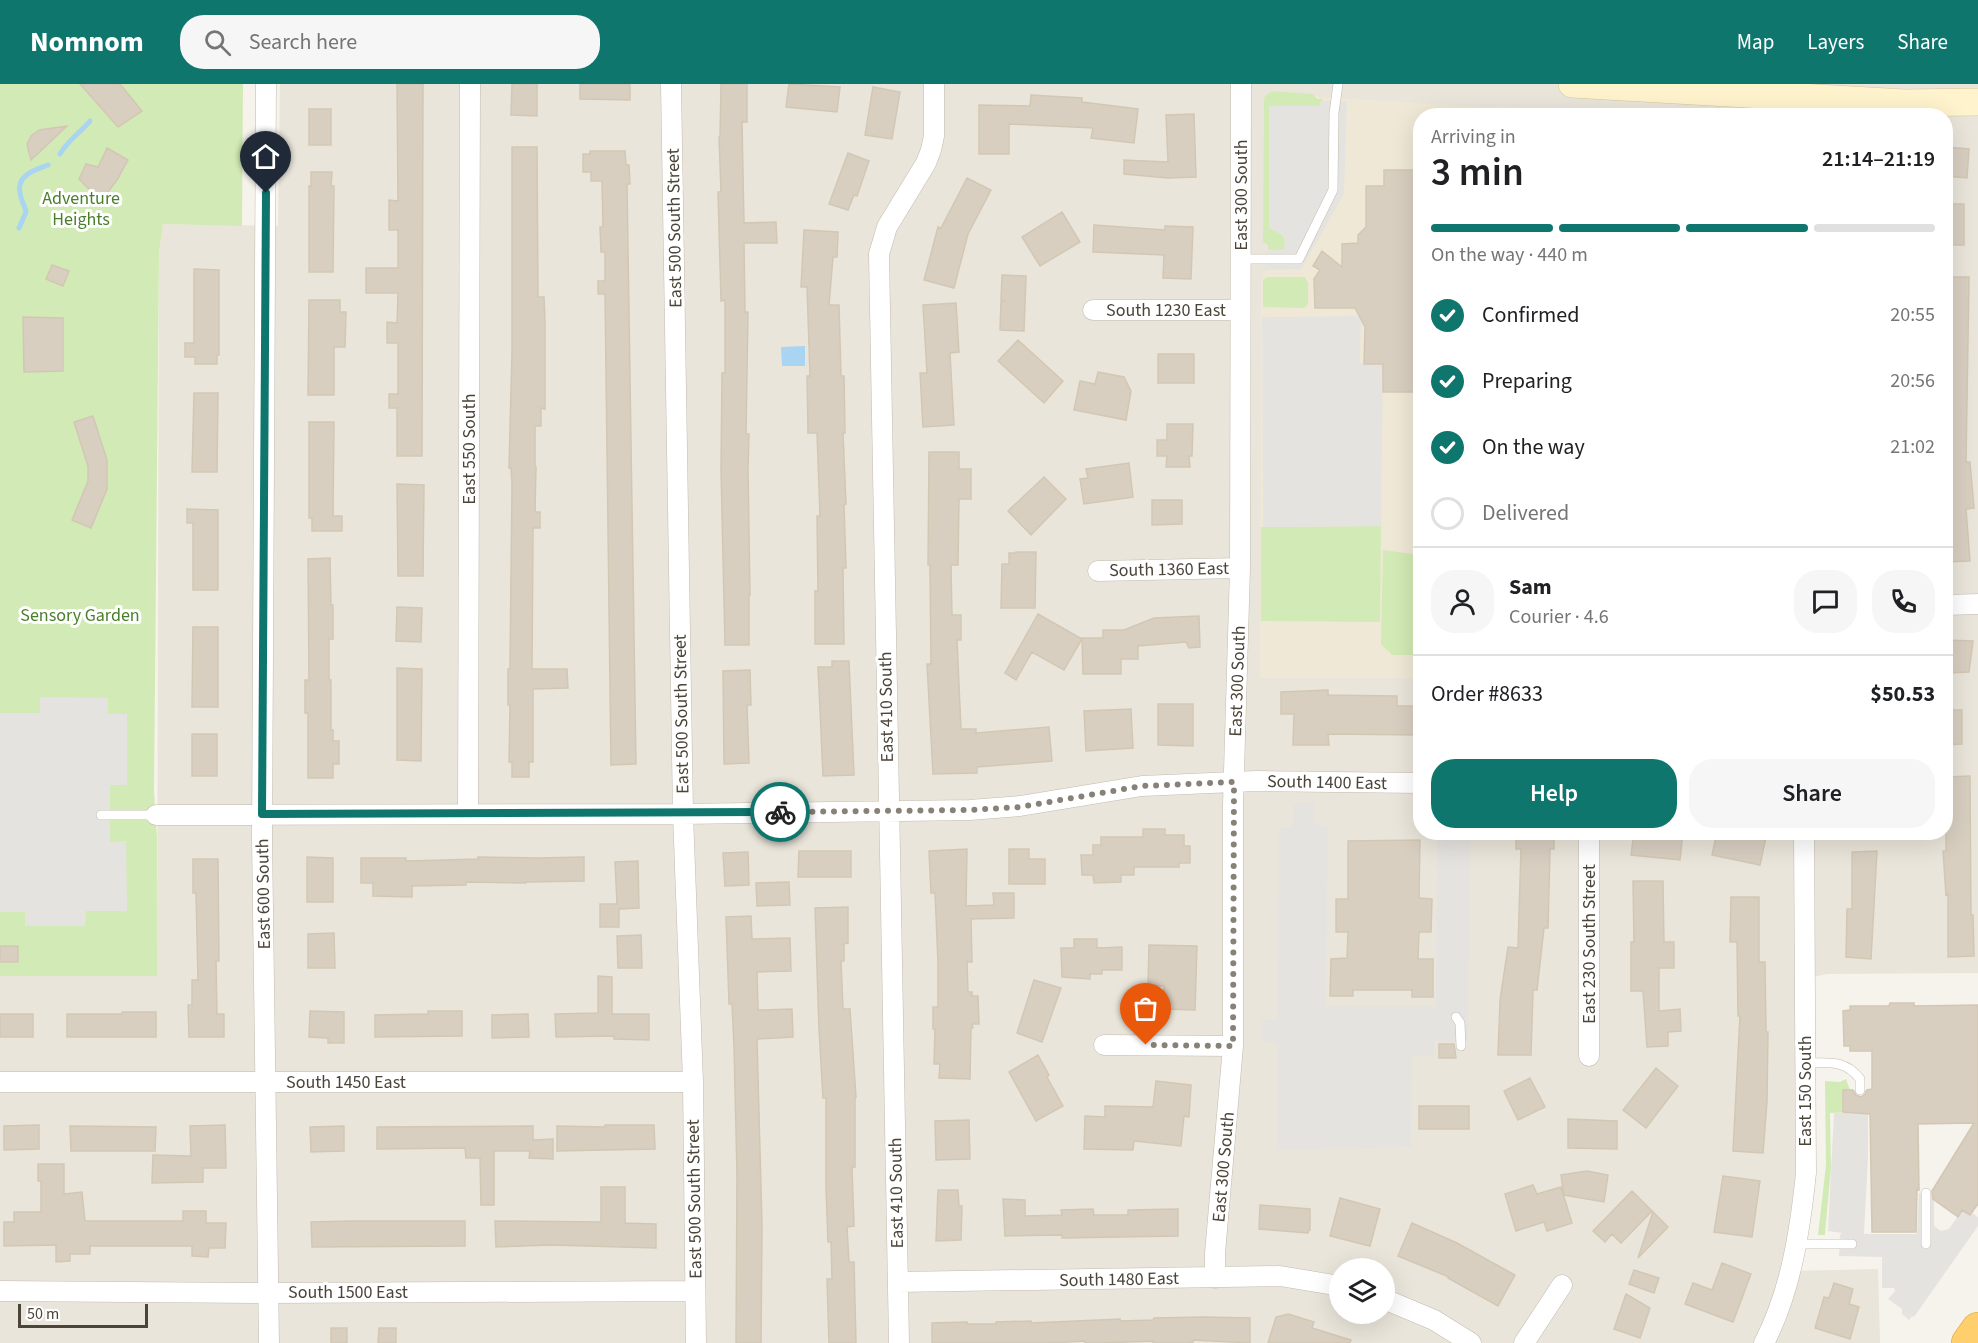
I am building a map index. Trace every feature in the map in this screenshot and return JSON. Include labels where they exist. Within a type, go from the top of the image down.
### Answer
[{"type":"highway","points":[[1968,1343],[1978,1329]]},
{"type":"street","name":"East 600 South","points":[[266,84],[262,814],[269,1343]]},
{"type":"street","name":"East 550 South","points":[[468,814],[470,84]]},
{"type":"street","name":"East 500 South Street","points":[[672,84],[683,814],[693,1083],[696,1343]]},
{"type":"street","name":"East 410 South","points":[[899,1343],[879,254],[887,227],[926,163],[931,150],[934,136],[934,84]]},
{"type":"street","name":"East 300 South","points":[[1215,1278],[1215,1253],[1233,1046],[1234,782],[1240,568],[1241,84]]},
{"type":"street","points":[[1572,84],[1689,87],[1799,106],[1904,94],[1978,102]]},
{"type":"street","name":"South 1230 East","points":[[1093,310],[1240,310]]},
{"type":"street","name":"South 1360 East","points":[[1098,571],[1240,568]]},
{"type":"street","points":[[1953,605],[1978,604]]},
{"type":"street","name":"South 1400 East","points":[[156,815],[683,814],[969,810],[1020,807],[1142,786],[1234,782],[1413,783]]},
{"type":"street","name":"East 230 South Street","points":[[1589,840],[1589,1056]]},
{"type":"street","name":"East 150 South","points":[[1764,1343],[1774,1323],[1790,1271],[1801,1220],[1806,1173],[1804,840]]},
{"type":"street","points":[[1104,1045],[1233,1046]]},
{"type":"street","name":"South 1450 East","points":[[0,1082],[693,1083]]},
{"type":"street","name":"South 1480 East","points":[[898,1282],[1280,1276],[1329,1284]]},
{"type":"street","points":[[1524,1343],[1562,1285]]},
{"type":"street","name":"South 1500 East","points":[[0,1291],[268,1293],[695,1291]]},
{"type":"street","points":[[1395,1304],[1434,1320],[1471,1343]]},
{"type":"lane","points":[[1241,259],[1299,259],[1333,190],[1334,113],[1338,84]]},
{"type":"lane","points":[[102,815],[156,815]]},
{"type":"lane","points":[[1455,1017],[1460,1023],[1461,1046]]},
{"type":"lane","points":[[1805,1063],[1838,1063],[1847,1066],[1860,1079],[1860,1090]]},
{"type":"lane","points":[[1926,1193],[1926,1244]]},
{"type":"lane","points":[[1796,1244],[1852,1244]]},
{"type":"shaded area","points":[[280,84],[1978,84],[1978,973],[1827,974],[1805,979],[1806,1173],[1790,1271],[1878,1269],[1880,1343],[0,1343],[0,976],[157,975],[159,253],[163,224],[278,226]]},
{"type":"shaded area","points":[[1272,91],[1313,94],[1319,97],[1496,108],[1413,108],[1413,678],[1260,678],[1261,280],[1267,270],[1268,246],[1263,242],[1265,96]]},
{"type":"shaded area","points":[[1323,101],[1347,101],[1344,194],[1301,269],[1265,270],[1265,251],[1284,249],[1285,239],[1269,228],[1269,106],[1319,106]]},
{"type":"shaded area","points":[[1496,106],[1526,108],[1496,108]]},
{"type":"shaded area","points":[[1359,316],[1361,319],[1360,362],[1362,364],[1383,364],[1381,526],[1263,527],[1262,317]]},
{"type":"shaded area","points":[[40,697],[108,698],[108,714],[127,714],[127,785],[110,785],[110,842],[126,841],[127,911],[86,911],[85,926],[25,926],[25,912],[0,912],[0,713],[40,713]]},
{"type":"shaded area","points":[[1314,802],[1314,824],[1328,826],[1326,1007],[1436,1007],[1437,840],[1470,840],[1468,1042],[1434,1041],[1434,1057],[1412,1056],[1411,1147],[1277,1150],[1277,1042],[1262,1041],[1262,1020],[1277,1020],[1279,828],[1288,828],[1293,824],[1293,803]]},
{"type":"shaded area","points":[[1868,1112],[1864,1234],[1917,1234],[1919,1193],[1934,1193],[1934,1226],[1941,1231],[1949,1229],[1962,1210],[1978,1217],[1978,1226],[1914,1317],[1912,1316],[1909,1320],[1902,1314],[1902,1309],[1888,1299],[1895,1291],[1894,1288],[1882,1288],[1882,1257],[1839,1256],[1842,1233],[1828,1231],[1834,1113]]},
{"type":"green space","name":"Adventure Heights","points":[[0,84],[243,84],[242,226],[163,224],[159,253],[154,791],[157,837],[157,976],[0,976]]},
{"type":"green space","points":[[1272,91],[1313,94],[1317,99],[1323,99],[1319,106],[1269,107],[1282,235],[1285,242],[1283,250],[1268,250],[1268,245],[1263,242],[1264,100],[1265,96]]},
{"type":"green space","points":[[1267,277],[1305,277],[1308,283],[1308,304],[1304,308],[1263,307],[1263,280]]},
{"type":"green space","points":[[1381,526],[1380,622],[1261,621],[1261,527]]},
{"type":"green space","points":[[1383,550],[1413,554],[1413,655],[1392,655],[1381,644]]},
{"type":"green space","points":[[1846,1079],[1850,1090],[1849,1112],[1830,1113],[1831,1168],[1825,1235],[1818,1235],[1826,1165],[1825,1081],[1840,1082]]},
{"type":"water","points":[[805,346],[805,366],[782,366],[781,347]]},
{"type":"building","points":[[80,84],[120,84],[142,111],[118,127]]},
{"type":"building","points":[[397,84],[423,84],[422,456],[397,456],[397,408],[389,408],[389,394],[398,394],[398,343],[387,343],[387,322],[397,323],[398,293],[366,293],[366,268],[398,268],[398,230],[389,230],[389,200],[398,201]]},
{"type":"building","points":[[512,84],[537,84],[537,116],[511,115]]},
{"type":"building","points":[[580,84],[630,84],[630,100],[580,99]]},
{"type":"building","points":[[721,84],[747,84],[747,122],[742,122],[744,223],[776,222],[777,243],[744,243],[745,312],[748,312],[746,434],[749,434],[749,645],[725,645],[721,469],[725,300],[721,301],[718,192],[721,192],[719,137]]},
{"type":"building","points":[[789,84],[840,87],[837,112],[786,107]]},
{"type":"building","points":[[873,87],[900,92],[892,139],[865,135]]},
{"type":"building","points":[[1031,95],[1082,98],[1082,102],[1138,109],[1134,143],[1091,138],[1093,128],[1009,124],[1009,154],[979,154],[979,105],[1030,106]]},
{"type":"building","points":[[309,109],[331,109],[331,145],[309,145]]},
{"type":"building","points":[[1194,114],[1196,177],[1168,178],[1124,174],[1124,160],[1168,162],[1166,115]]},
{"type":"building","points":[[67,126],[31,160],[27,144],[31,136],[39,130]]},
{"type":"building","points":[[512,147],[537,147],[538,297],[544,297],[545,323],[545,409],[541,408],[541,426],[535,426],[535,512],[540,512],[540,528],[533,528],[532,669],[567,669],[568,688],[533,689],[533,762],[529,762],[529,777],[512,777],[512,762],[509,762]]},
{"type":"building","points":[[107,148],[128,160],[117,180],[101,201],[79,179],[86,164],[98,167]]},
{"type":"building","points":[[1953,148],[1969,149],[1967,178],[1953,177]]},
{"type":"building","points":[[590,151],[625,151],[626,165],[629,165],[630,184],[627,184],[636,764],[611,765],[605,294],[598,294],[598,281],[605,281],[605,252],[601,252],[602,181],[591,181],[591,172],[583,172],[583,154],[590,154]]},
{"type":"building","points":[[848,153],[869,161],[857,196],[854,195],[848,210],[829,204]]},
{"type":"building","points":[[1384,170],[1413,170],[1413,392],[1383,392],[1383,364],[1364,364],[1365,327],[1355,308],[1315,308],[1314,279],[1320,270],[1313,266],[1322,251],[1342,267],[1342,244],[1358,243],[1358,235],[1366,227],[1366,186],[1384,186]]},
{"type":"building","points":[[311,172],[332,172],[331,186],[334,186],[333,272],[309,272]]},
{"type":"building","points":[[967,178],[991,190],[968,234],[954,288],[924,280],[938,227],[941,228]]},
{"type":"building","points":[[1953,204],[1964,204],[1964,245],[1953,245]]},
{"type":"building","points":[[1062,212],[1080,242],[1040,266],[1022,237]]},
{"type":"building","points":[[1094,225],[1165,230],[1165,226],[1193,227],[1191,279],[1163,278],[1164,255],[1093,252]]},
{"type":"building","points":[[804,230],[838,232],[837,257],[833,257],[829,305],[839,305],[841,376],[844,376],[846,568],[843,568],[844,644],[815,644],[815,591],[818,591],[817,516],[820,516],[817,433],[808,433],[807,376],[810,376],[807,287],[801,287]]},
{"type":"building","points":[[52,265],[69,271],[63,286],[46,279]]},
{"type":"building","points":[[194,269],[219,270],[219,355],[217,355],[217,364],[195,364],[195,357],[185,357],[185,343],[194,343]]},
{"type":"building","points":[[1002,275],[1026,276],[1024,331],[1000,330],[1001,301],[1005,301],[1001,300]]},
{"type":"building","points":[[1953,277],[1969,277],[1966,462],[1970,462],[1974,508],[1966,509],[1970,561],[1953,562]]},
{"type":"building","points":[[309,300],[340,300],[340,312],[346,312],[345,347],[334,347],[334,395],[308,395]]},
{"type":"building","points":[[956,303],[959,352],[950,353],[954,425],[923,427],[920,373],[927,373],[923,305]]},
{"type":"building","points":[[23,317],[63,318],[63,371],[24,372]]},
{"type":"building","points":[[1018,340],[1063,381],[1044,403],[998,361]]},
{"type":"building","points":[[1158,354],[1194,354],[1194,383],[1158,383]]},
{"type":"building","points":[[1098,372],[1124,377],[1131,391],[1126,420],[1074,410],[1080,381],[1095,384]]},
{"type":"building","points":[[194,393],[218,393],[217,472],[192,472]]},
{"type":"building","points":[[93,416],[107,460],[107,489],[91,528],[72,520],[88,481],[88,466],[74,422]]},
{"type":"building","points":[[309,422],[334,422],[333,516],[342,516],[342,531],[312,531],[312,518],[309,518]]},
{"type":"building","points":[[1167,424],[1193,424],[1190,467],[1166,467],[1167,456],[1157,456],[1157,440],[1167,440]]},
{"type":"building","points":[[929,452],[959,452],[959,469],[971,469],[971,499],[959,499],[958,565],[951,565],[952,615],[961,615],[961,640],[957,640],[961,729],[976,729],[976,733],[1049,727],[1052,761],[977,767],[977,773],[933,774],[927,664],[931,664],[930,565],[928,565]]},
{"type":"building","points":[[1129,463],[1133,497],[1084,504],[1080,479],[1088,478],[1086,469]]},
{"type":"building","points":[[1044,477],[1066,499],[1031,535],[1008,511]]},
{"type":"building","points":[[397,484],[424,485],[423,576],[398,576]]},
{"type":"building","points":[[1152,500],[1182,500],[1182,524],[1152,525]]},
{"type":"building","points":[[187,509],[218,510],[218,590],[193,590],[193,523],[187,523]]},
{"type":"building","points":[[1036,552],[1035,608],[1001,608],[1002,564],[1009,564],[1009,553]]},
{"type":"building","points":[[330,558],[331,605],[333,605],[333,639],[329,639],[331,730],[333,730],[333,741],[339,741],[339,764],[333,764],[333,778],[308,778],[308,713],[305,713],[305,680],[309,680],[308,559]]},
{"type":"building","points":[[397,607],[422,608],[421,642],[396,641]]},
{"type":"building","points":[[1038,614],[1082,639],[1064,670],[1032,652],[1016,680],[1005,673]]},
{"type":"building","points":[[1199,616],[1200,647],[1189,648],[1186,642],[1138,646],[1138,659],[1121,659],[1121,674],[1083,674],[1082,638],[1103,638],[1103,630],[1124,630],[1154,618]]},
{"type":"building","points":[[193,627],[218,627],[218,707],[192,707]]},
{"type":"building","points":[[1953,640],[1973,641],[1969,672],[1953,673]]},
{"type":"building","points":[[832,661],[849,661],[854,775],[823,776],[818,667],[832,667]]},
{"type":"building","points":[[397,668],[422,669],[421,761],[397,760]]},
{"type":"building","points":[[750,670],[751,705],[747,705],[749,763],[724,764],[723,671]]},
{"type":"building","points":[[1328,690],[1328,695],[1397,696],[1397,706],[1413,706],[1413,735],[1328,734],[1329,745],[1293,745],[1294,714],[1281,714],[1281,692]]},
{"type":"building","points":[[1158,704],[1193,704],[1193,746],[1158,745]]},
{"type":"building","points":[[1131,709],[1133,748],[1086,751],[1084,711]]},
{"type":"building","points":[[1953,710],[1962,710],[1962,744],[1953,745]]},
{"type":"building","points":[[192,734],[217,734],[217,776],[192,776]]},
{"type":"building","points":[[1970,776],[1971,915],[1973,915],[1974,956],[1948,957],[1948,894],[1946,895],[1943,851],[1946,851],[1946,840],[1953,840],[1953,777]]},
{"type":"building","points":[[1143,829],[1165,829],[1165,835],[1184,835],[1184,846],[1190,846],[1190,863],[1179,863],[1179,867],[1134,867],[1134,875],[1121,875],[1121,882],[1094,883],[1093,875],[1082,875],[1081,855],[1093,855],[1093,845],[1101,845],[1101,837],[1143,837]]},
{"type":"building","points":[[1420,840],[1419,898],[1432,899],[1431,932],[1419,932],[1418,959],[1433,959],[1433,997],[1412,997],[1412,990],[1353,990],[1353,996],[1330,996],[1331,959],[1347,958],[1348,932],[1336,932],[1336,899],[1348,899],[1348,841]]},
{"type":"building","points":[[1516,840],[1554,840],[1554,849],[1550,849],[1548,928],[1544,928],[1537,990],[1533,990],[1531,1055],[1498,1055],[1500,1000],[1508,947],[1518,948],[1521,849],[1516,849]]},
{"type":"building","points":[[1633,840],[1682,840],[1680,860],[1631,855]]},
{"type":"building","points":[[1715,840],[1765,840],[1760,865],[1712,855]]},
{"type":"building","points":[[967,849],[966,906],[994,905],[993,893],[1014,893],[1014,918],[971,919],[972,962],[967,962],[968,992],[972,992],[972,996],[978,996],[979,1024],[972,1024],[973,1028],[971,1028],[970,1079],[939,1078],[940,1064],[934,1064],[933,1007],[938,1007],[938,963],[935,893],[931,893],[929,851]]},
{"type":"building","points":[[1009,849],[1029,849],[1029,859],[1045,859],[1045,884],[1009,884]]},
{"type":"building","points":[[799,851],[851,851],[851,877],[798,877]]},
{"type":"building","points":[[1877,851],[1871,959],[1846,957],[1847,909],[1852,909],[1852,852]]},
{"type":"building","points":[[748,852],[749,885],[725,886],[723,853]]},
{"type":"building","points":[[307,857],[333,858],[333,902],[307,902]]},
{"type":"building","points":[[478,857],[584,857],[584,881],[466,882],[466,885],[412,886],[412,897],[373,896],[373,883],[361,883],[361,858],[406,858],[406,861],[478,859]]},
{"type":"building","points":[[193,859],[218,859],[217,1014],[224,1014],[224,1037],[189,1037],[188,1005],[192,1005],[192,980],[198,980]]},
{"type":"building","points":[[638,861],[639,908],[619,909],[619,927],[600,927],[600,904],[617,904],[615,862]]},
{"type":"building","points":[[1633,881],[1663,881],[1664,942],[1674,942],[1674,968],[1659,968],[1659,1011],[1680,1009],[1681,1031],[1668,1032],[1668,1046],[1647,1047],[1643,991],[1631,991],[1631,942],[1634,942]]},
{"type":"building","points":[[789,882],[790,905],[757,906],[756,883]]},
{"type":"building","points":[[1731,897],[1759,897],[1759,962],[1765,962],[1766,1032],[1768,1032],[1767,1101],[1763,1153],[1733,1151],[1740,1016],[1738,1016],[1737,942],[1730,942]]},
{"type":"building","points":[[848,907],[848,943],[844,944],[844,961],[841,961],[843,1009],[850,1009],[856,1097],[855,1167],[852,1167],[854,1226],[847,1227],[849,1262],[854,1262],[856,1343],[829,1343],[827,1279],[832,1279],[831,1242],[828,1242],[826,1098],[823,1098],[819,1029],[815,908]]},
{"type":"building","points":[[751,916],[752,939],[790,938],[791,971],[757,972],[758,1010],[792,1009],[793,1037],[757,1039],[762,1225],[761,1343],[736,1343],[737,1175],[734,1047],[732,1004],[729,1004],[726,917]]},
{"type":"building","points":[[334,933],[335,968],[308,968],[308,934]]},
{"type":"building","points":[[641,935],[642,968],[618,968],[617,936]]},
{"type":"building","points":[[1074,939],[1097,939],[1097,948],[1122,947],[1122,970],[1102,970],[1102,974],[1090,974],[1090,979],[1062,977],[1061,948],[1074,948]]},
{"type":"building","points":[[1149,945],[1197,946],[1195,1010],[1164,1009],[1164,986],[1148,985]]},
{"type":"building","points":[[0,946],[18,946],[18,962],[0,962]]},
{"type":"building","points":[[598,976],[612,977],[612,1014],[649,1014],[649,1040],[614,1039],[614,1036],[556,1037],[555,1014],[598,1013]]},
{"type":"building","points":[[1034,980],[1061,988],[1042,1042],[1017,1033]]},
{"type":"building","points":[[1890,1003],[1914,1003],[1914,1006],[1978,1005],[1978,1204],[1970,1215],[1962,1210],[1958,1217],[1933,1199],[1932,1191],[1974,1123],[1918,1124],[1919,1190],[1917,1189],[1916,1232],[1872,1232],[1870,1114],[1843,1112],[1843,1090],[1853,1090],[1861,1097],[1867,1090],[1872,1089],[1872,1051],[1850,1051],[1850,1046],[1844,1046],[1843,1011],[1850,1010],[1850,1006],[1889,1006]]},
{"type":"building","points":[[310,1011],[344,1012],[344,1043],[328,1043],[328,1038],[309,1037]]},
{"type":"building","points":[[428,1011],[462,1011],[462,1036],[375,1037],[375,1015],[428,1014]]},
{"type":"building","points":[[122,1012],[156,1012],[156,1037],[67,1037],[67,1014],[122,1014]]},
{"type":"building","points":[[0,1014],[33,1014],[33,1037],[0,1037]]},
{"type":"building","points":[[528,1014],[529,1037],[492,1038],[492,1015]]},
{"type":"building","points":[[1439,1044],[1454,1044],[1456,1058],[1439,1058]]},
{"type":"building","points":[[1038,1055],[1063,1106],[1036,1121],[1009,1072]]},
{"type":"building","points":[[1656,1068],[1678,1086],[1646,1128],[1623,1110]]},
{"type":"building","points":[[1530,1078],[1545,1107],[1518,1120],[1504,1091]]},
{"type":"building","points":[[1156,1081],[1191,1085],[1189,1117],[1184,1116],[1181,1146],[1134,1141],[1133,1150],[1084,1149],[1085,1116],[1105,1117],[1105,1106],[1153,1107]]},
{"type":"building","points":[[1419,1106],[1469,1106],[1469,1129],[1419,1129]]},
{"type":"building","points":[[1568,1119],[1617,1121],[1617,1149],[1568,1148]]},
{"type":"building","points":[[969,1120],[970,1159],[936,1160],[935,1121]]},
{"type":"building","points":[[39,1125],[39,1149],[4,1150],[4,1126]]},
{"type":"building","points":[[225,1125],[226,1168],[203,1168],[203,1182],[152,1183],[153,1155],[191,1156],[190,1126]]},
{"type":"building","points":[[605,1125],[654,1125],[655,1149],[557,1151],[557,1126],[605,1127]]},
{"type":"building","points":[[70,1126],[156,1127],[155,1151],[71,1151]]},
{"type":"building","points":[[344,1126],[344,1151],[311,1152],[310,1127]]},
{"type":"building","points":[[533,1126],[533,1140],[553,1139],[553,1159],[529,1158],[530,1151],[494,1151],[494,1205],[481,1205],[480,1158],[466,1158],[465,1148],[377,1149],[377,1127]]},
{"type":"building","points":[[38,1164],[64,1164],[64,1194],[82,1192],[85,1221],[183,1221],[183,1211],[206,1211],[206,1223],[226,1223],[225,1248],[209,1248],[208,1257],[192,1256],[192,1246],[90,1246],[90,1254],[70,1254],[70,1261],[56,1262],[56,1245],[4,1246],[4,1222],[14,1222],[14,1212],[41,1212],[41,1181],[38,1181]]},
{"type":"building","points":[[1587,1171],[1608,1175],[1604,1202],[1564,1195],[1561,1175]]},
{"type":"building","points":[[1723,1176],[1760,1181],[1752,1237],[1714,1232]]},
{"type":"building","points":[[1533,1185],[1537,1194],[1561,1187],[1572,1223],[1547,1231],[1544,1222],[1516,1231],[1505,1194]]},
{"type":"building","points":[[601,1187],[625,1187],[625,1223],[656,1224],[656,1248],[551,1245],[496,1247],[495,1221],[601,1222]]},
{"type":"building","points":[[938,1190],[958,1190],[959,1206],[962,1206],[961,1240],[936,1241]]},
{"type":"building","points":[[1632,1191],[1652,1211],[1621,1243],[1612,1234],[1605,1242],[1593,1231]]},
{"type":"building","points":[[1340,1198],[1380,1209],[1370,1246],[1330,1236]]},
{"type":"building","points":[[1003,1199],[1025,1200],[1025,1216],[1062,1215],[1061,1210],[1093,1209],[1094,1215],[1128,1215],[1128,1210],[1178,1209],[1178,1236],[1062,1238],[1062,1235],[1005,1236]]},
{"type":"building","points":[[1260,1205],[1310,1209],[1310,1230],[1308,1233],[1259,1229]]},
{"type":"building","points":[[1653,1212],[1668,1227],[1638,1258]]},
{"type":"building","points":[[465,1221],[465,1246],[312,1247],[311,1222]]},
{"type":"building","points":[[1412,1223],[1457,1243],[1515,1275],[1498,1306],[1449,1277],[1398,1256]]},
{"type":"building","points":[[1722,1263],[1751,1274],[1733,1322],[1685,1304],[1693,1283],[1712,1290]]},
{"type":"building","points":[[1634,1270],[1659,1278],[1654,1293],[1629,1284]]},
{"type":"building","points":[[1834,1283],[1853,1289],[1849,1304],[1859,1307],[1850,1339],[1815,1328],[1824,1297],[1829,1298]]},
{"type":"building","points":[[1626,1294],[1650,1308],[1640,1338],[1614,1329]]},
{"type":"building","points":[[1288,1314],[1314,1322],[1312,1328],[1351,1340],[1350,1343],[1268,1343],[1276,1317]]},
{"type":"building","points":[[1204,1317],[1250,1318],[1250,1343],[1193,1340],[1188,1343],[1153,1343],[1153,1341],[1085,1343],[1085,1341],[932,1343],[932,1323],[996,1324],[996,1322],[1031,1321],[1031,1323],[1120,1319],[1120,1321]]},
{"type":"building","points":[[331,1328],[347,1328],[347,1343],[331,1343]]},
{"type":"building","points":[[379,1328],[396,1328],[396,1343],[378,1343]]},
{"type":"waterway","points":[[60,154],[90,121]]},
{"type":"waterway","points":[[19,228],[26,212],[20,193],[21,182],[28,174],[48,165]]},
{"type":"way so far","points":[[780,812],[969,810],[1020,807],[1142,786],[1234,782],[1233,1046],[1146,1045]]},
{"type":"route","points":[[266,193],[262,814],[780,812]]},
{"type":"park label","name":"Sensory Garden","points":[[80,615]]}]
